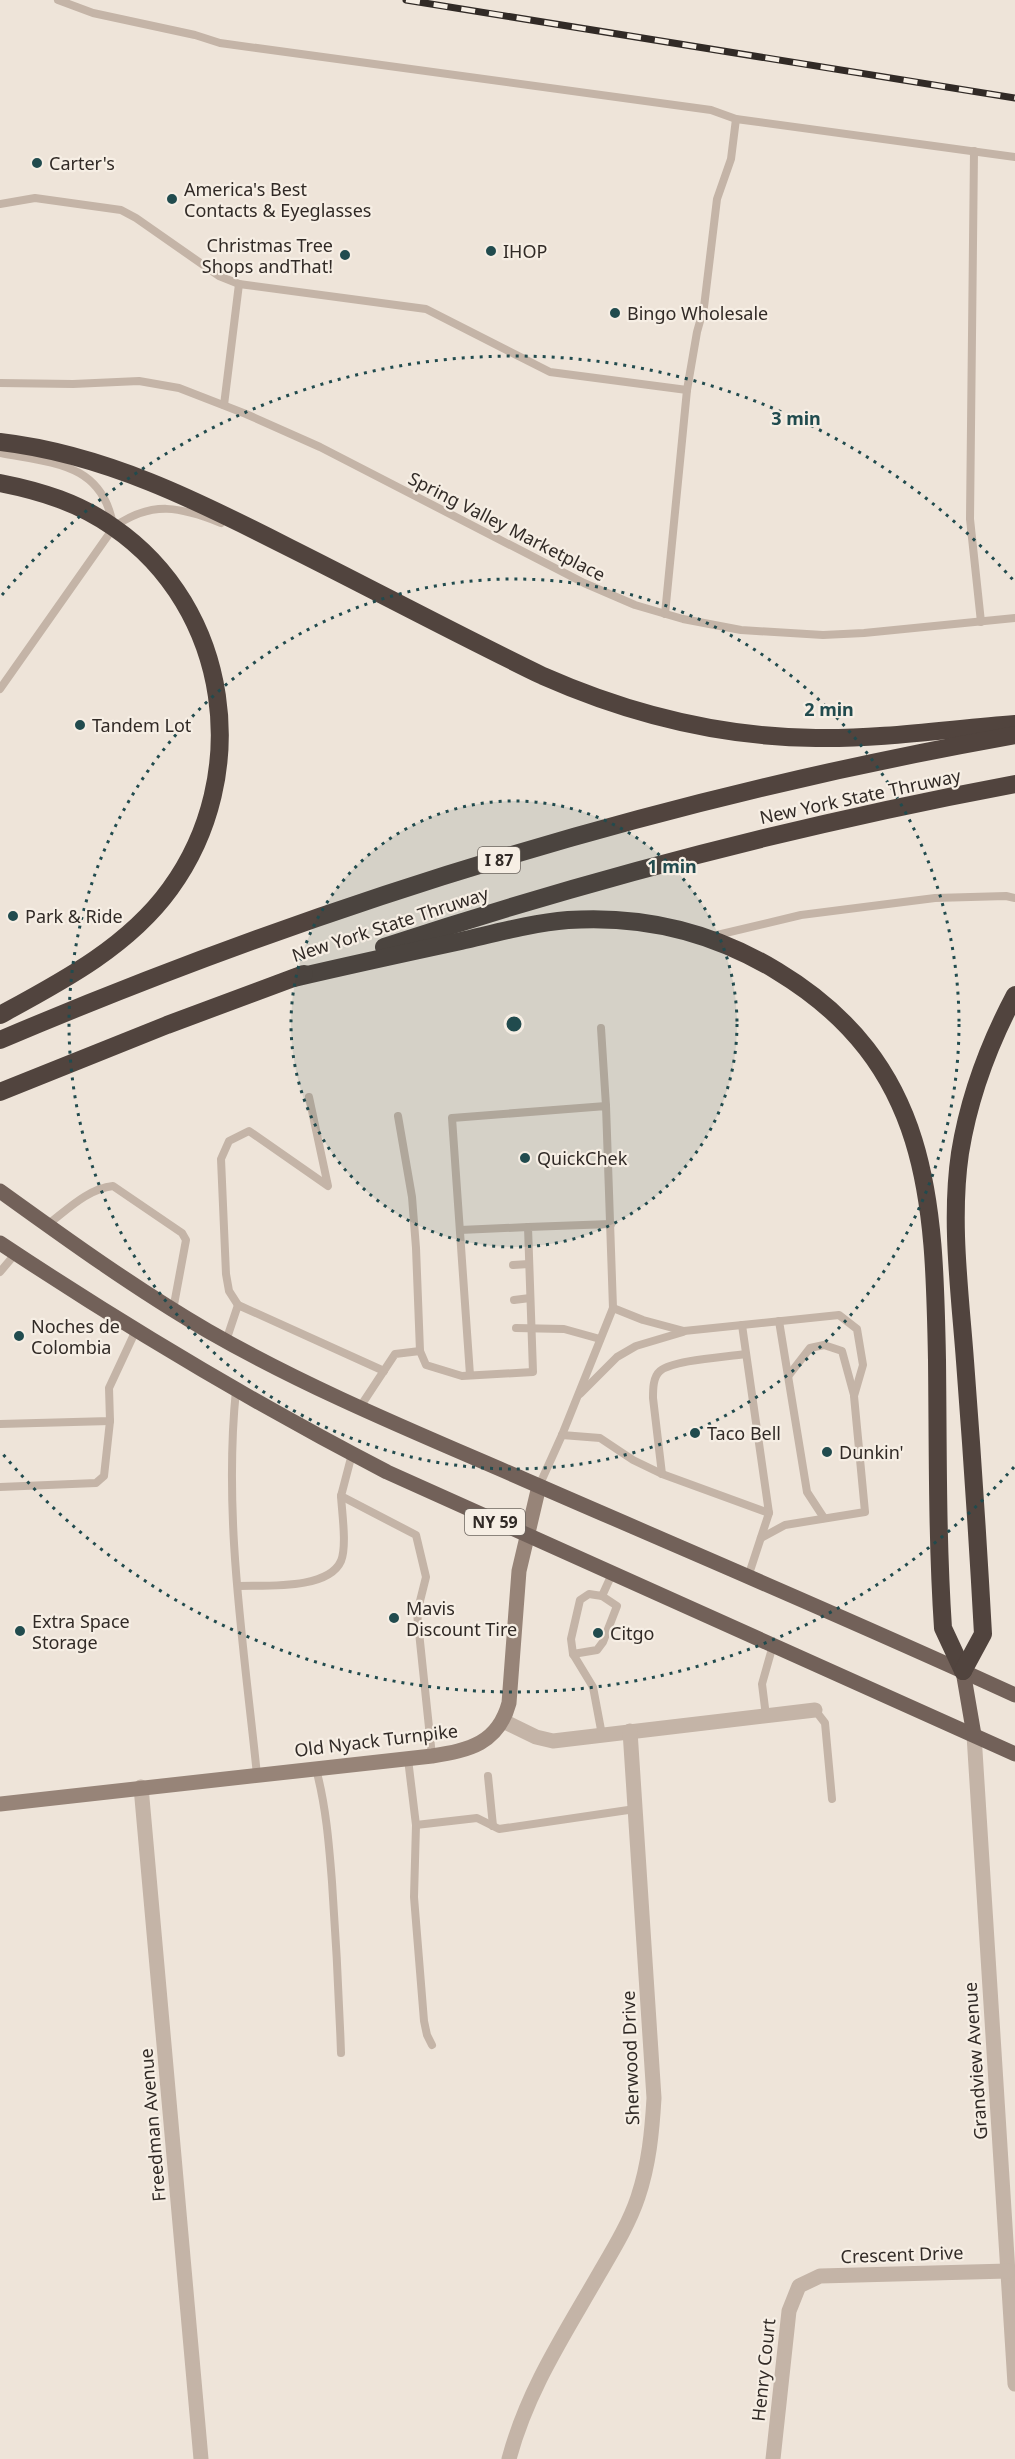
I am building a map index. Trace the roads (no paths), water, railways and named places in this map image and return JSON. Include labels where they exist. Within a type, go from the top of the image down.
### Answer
[{"type":"highway","points":[[0,442],[72,456],[147,480],[213,509],[543,676],[607,702],[670,720],[746,734],[817,738],[1015,724]]},
{"type":"highway","points":[[0,483],[62,499],[114,527],[138,546],[170,581],[187,606],[203,639],[215,679],[220,715],[220,752],[216,787],[206,822],[190,857],[158,904],[130,932],[96,958],[0,1015]]},
{"type":"highway","name":"New York State Thruway","points":[[0,1040],[87,1003],[225,951],[472,868],[616,826],[749,792],[871,764],[1015,735]]},
{"type":"highway","name":"New York State Thruway","points":[[0,1092],[104,1049],[294,978],[487,914],[671,862],[814,826],[1015,784]]},
{"type":"highway","points":[[294,978],[521,927],[565,920],[652,923],[708,937],[757,959],[812,995],[838,1018],[879,1066],[897,1096],[910,1125],[926,1186],[935,1270],[943,1628],[963,1671]]},
{"type":"highway","points":[[963,1671],[983,1634],[958,1255],[957,1188],[960,1153],[975,1089],[986,1057],[1015,994]]},
{"type":"main road","name":"NY 59","points":[[0,1191],[172,1310],[300,1380],[1015,1695]]},
{"type":"main road","name":"NY 59","points":[[0,1243],[136,1330],[236,1390],[352,1454],[439,1497],[1015,1754]]},
{"type":"main road","points":[[963,1671],[974,1735]]},
{"type":"street","points":[[539,1486],[519,1571],[510,1694],[503,1721],[545,1740],[561,1741],[815,1710]]},
{"type":"street","name":"Old Nyack Turnpike","points":[[0,1804],[432,1756],[464,1750],[484,1741],[503,1721]]},
{"type":"street","name":"Sherwood Drive","points":[[509,2459],[516,2431],[533,2389],[614,2247],[638,2198],[652,2145],[654,2097],[630,1731]]},
{"type":"street","name":"Grandview Avenue","points":[[974,1735],[1015,2384]]},
{"type":"street","name":"Freedman Avenue","points":[[141,1787],[201,2459]]},
{"type":"street","name":"Crescent Drive","points":[[799,2286],[820,2276],[1008,2271]]},
{"type":"street","name":"Henry Court","points":[[773,2459],[789,2311],[799,2286]]},
{"type":"lane","points":[[58,0],[93,14],[195,35],[220,44],[711,110],[736,118],[1015,157]]},
{"type":"lane","points":[[664,614],[687,390],[704,307],[717,199],[731,159],[736,118]]},
{"type":"lane","points":[[974,151],[970,519],[981,622]]},
{"type":"lane","points":[[0,204],[35,198],[114,208],[136,218],[219,276],[239,284],[426,309],[550,372],[687,390]]},
{"type":"lane","points":[[224,405],[239,284]]},
{"type":"lane","name":"Spring Valley Marketplace","points":[[0,384],[152,382],[179,388],[320,447],[584,583],[664,614],[741,630],[801,635],[864,633],[1015,618]]},
{"type":"lane","points":[[0,453],[84,474],[104,495],[114,527]]},
{"type":"lane","points":[[0,689],[114,527],[138,513],[156,508],[179,509],[315,560]]},
{"type":"lane","points":[[708,937],[801,915],[935,898],[1006,896],[1015,898]]},
{"type":"lane","points":[[539,1486],[613,1308],[601,1028]]},
{"type":"lane","points":[[309,1097],[328,1186],[249,1131],[229,1141],[221,1159],[226,1274],[229,1291],[238,1305],[384,1371]]},
{"type":"lane","points":[[470,1375],[465,1268],[452,1118],[606,1106]]},
{"type":"lane","points":[[398,1116],[416,1238],[420,1352],[426,1365],[462,1376],[533,1372],[528,1227]]},
{"type":"lane","points":[[47,1225],[101,1187],[113,1186],[133,1199],[182,1233],[186,1240],[172,1310]]},
{"type":"lane","points":[[460,1230],[610,1224]]},
{"type":"lane","points":[[0,1272],[16,1253]]},
{"type":"lane","points":[[513,1265],[529,1264]]},
{"type":"lane","points":[[514,1300],[530,1298]]},
{"type":"lane","points":[[226,1341],[238,1305]]},
{"type":"lane","points":[[613,1308],[643,1320],[684,1331]]},
{"type":"lane","points":[[577,1398],[617,1357],[636,1346],[684,1331],[839,1315],[857,1329],[863,1365],[854,1396]]},
{"type":"lane","points":[[779,1321],[807,1492],[824,1518]]},
{"type":"lane","points":[[742,1325],[769,1514],[748,1576]]},
{"type":"lane","points":[[516,1328],[564,1329],[600,1340]]},
{"type":"lane","points":[[0,1487],[96,1483],[104,1476],[110,1421],[109,1388],[136,1330]]},
{"type":"lane","points":[[761,1538],[785,1525],[865,1512],[854,1396],[842,1351],[824,1345],[810,1348],[789,1375]]},
{"type":"lane","points":[[360,1407],[395,1354],[420,1352]]},
{"type":"lane","points":[[662,1474],[653,1398],[653,1386],[658,1372],[670,1365],[745,1354]]},
{"type":"lane","points":[[236,1390],[233,1423],[233,1530],[257,1775]]},
{"type":"lane","points":[[0,1424],[110,1421]]},
{"type":"lane","points":[[562,1435],[600,1438],[633,1460],[662,1474],[769,1514]]},
{"type":"lane","points":[[238,1586],[315,1581],[333,1572],[342,1559],[341,1497],[352,1454]]},
{"type":"lane","points":[[341,1497],[416,1534],[426,1577],[417,1613],[432,1756]]},
{"type":"lane","points":[[602,1596],[612,1574]]},
{"type":"lane","points":[[573,1654],[597,1650],[603,1642],[617,1606],[602,1596],[589,1594],[580,1600],[571,1639],[573,1654],[593,1687],[602,1736]]},
{"type":"lane","points":[[766,1716],[762,1684],[773,1645]]},
{"type":"lane","points":[[815,1710],[825,1723],[832,1799]]},
{"type":"lane","points":[[408,1759],[416,1825],[414,1897],[424,2020],[432,2045]]},
{"type":"lane","points":[[316,1768],[323,1794],[337,1944],[341,2053]]},
{"type":"lane","points":[[488,1776],[493,1826]]},
{"type":"lane","points":[[416,1825],[477,1818],[499,1828],[635,1809]]},
{"type":"railway","points":[[406,0],[1015,98]]},
{"type":"place","name":"Carter's","points":[[37,163]]},
{"type":"place","name":"America's Best Contacts & Eyeglasses","points":[[172,199]]},
{"type":"place","name":"IHOP","points":[[491,251]]},
{"type":"place","name":"Christmas Tree Shops andThat!","points":[[345,255]]},
{"type":"place","name":"Bingo Wholesale","points":[[615,313]]},
{"type":"place","name":"Tandem Lot","points":[[80,725]]},
{"type":"place","name":"Park & Ride","points":[[13,916]]},
{"type":"place","name":"QuickChek","points":[[525,1158]]},
{"type":"place","name":"Noches de Colombia","points":[[19,1336]]},
{"type":"place","name":"Taco Bell","points":[[695,1433]]},
{"type":"place","name":"Dunkin'","points":[[827,1452]]},
{"type":"place","name":"Mavis Discount Tire","points":[[394,1618]]},
{"type":"place","name":"Extra Space Storage","points":[[20,1631]]},
{"type":"place","name":"Citgo","points":[[598,1633]]}]
